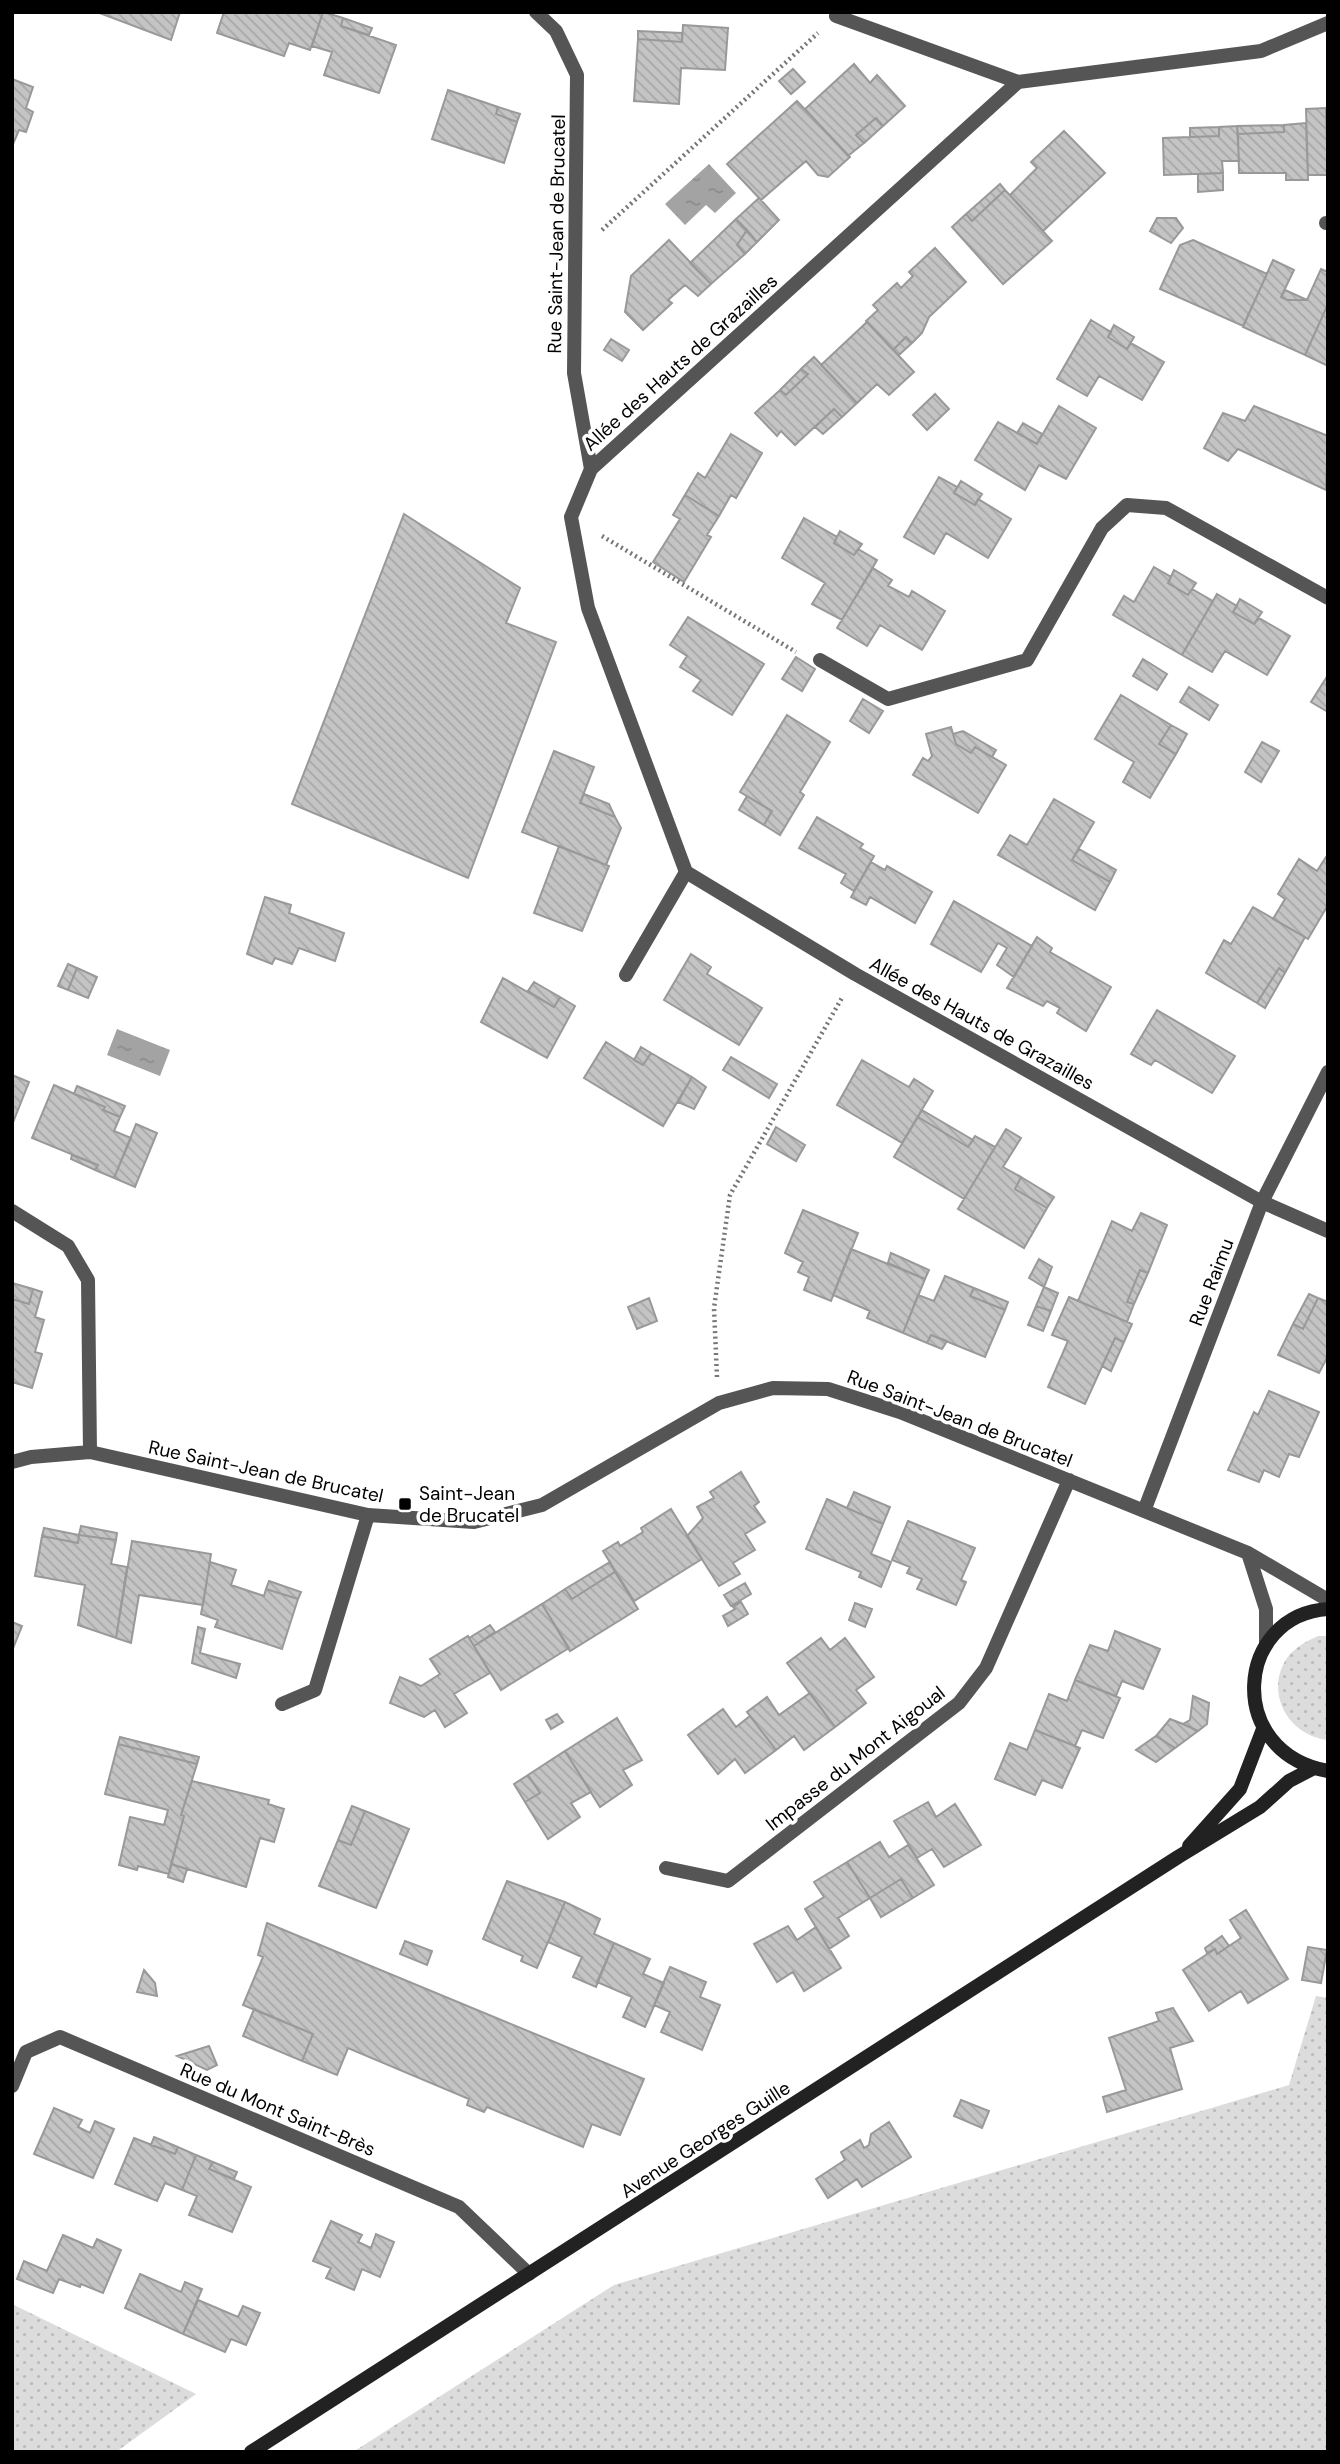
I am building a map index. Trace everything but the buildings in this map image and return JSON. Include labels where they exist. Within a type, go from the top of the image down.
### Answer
[{"type":"street","name":"Rue Saint-Jean de Brucatel","points":[[536,12],[556,31],[577,75],[574,373],[591,469]]},
{"type":"street","points":[[836,16],[1018,82],[1261,51],[1328,23]]},
{"type":"street","name":"Allée des Hauts de Grazailles","points":[[571,517],[591,469],[1018,82]]},
{"type":"street","points":[[820,660],[888,699],[1027,660],[1102,528],[1127,505],[1166,508],[1328,598]]},
{"type":"street","points":[[571,517],[588,608],[686,872],[626,975]]},
{"type":"street","name":"Allée des Hauts de Grazailles","points":[[686,872],[855,974],[1262,1202],[1328,1231]]},
{"type":"street","name":"Rue Raimu","points":[[1144,1511],[1262,1202],[1328,1072]]},
{"type":"street","points":[[12,1211],[68,1246],[88,1280],[90,1452]]},
{"type":"street","name":"Rue Saint-Jean de Brucatel","points":[[12,1462],[31,1457],[90,1452],[369,1514],[474,1522],[542,1505],[719,1403],[774,1388],[828,1389],[900,1412],[1248,1553],[1328,1600]]},
{"type":"street","name":"Impasse du Mont Aigoual","points":[[666,1868],[728,1881],[959,1703],[986,1668],[1069,1480]]},
{"type":"street","points":[[282,1704],[315,1690],[369,1514]]},
{"type":"street","points":[[1248,1553],[1266,1609],[1266,1645]]},
{"type":"street","points":[[1321,1770],[1296,1761],[1280,1750],[1263,1729],[1256,1711],[1253,1690],[1256,1667],[1266,1645],[1280,1628],[1299,1616],[1328,1608]]},
{"type":"street","name":"Avenue Georges Guille","points":[[1178,1857],[1240,1789],[1263,1729]]},
{"type":"street","name":"Avenue Georges Guille","points":[[251,2452],[1260,1807],[1289,1781],[1321,1770]]},
{"type":"street","name":"Rue du Mont Saint-Brès","points":[[12,2086],[26,2052],[60,2037],[459,2207],[529,2274]]},
{"type":"path","points":[[575,255],[836,16]]},
{"type":"path","points":[[571,517],[793,651],[820,660]]},
{"type":"path","points":[[719,1403],[714,1308],[730,1195],[855,974]]},
{"type":"shaded area","points":[[1318,1636],[1328,1636],[1328,1740],[1301,1730],[1291,1721],[1279,1698],[1278,1685],[1287,1658],[1305,1642]]},
{"type":"shaded area","points":[[1316,1996],[1328,1998],[1328,2452],[353,2452],[614,2285],[1289,2085]]},
{"type":"shaded area","points":[[12,2304],[196,2394],[116,2452],[12,2452]]},
{"type":"water","points":[[709,164],[736,193],[715,213],[706,205],[685,225],[665,204]]},
{"type":"water","points":[[117,1029],[170,1050],[160,1076],[107,1055]]},
{"type":"place","name":"Saint-Jean de Brucatel","points":[[405,1504]]}]
